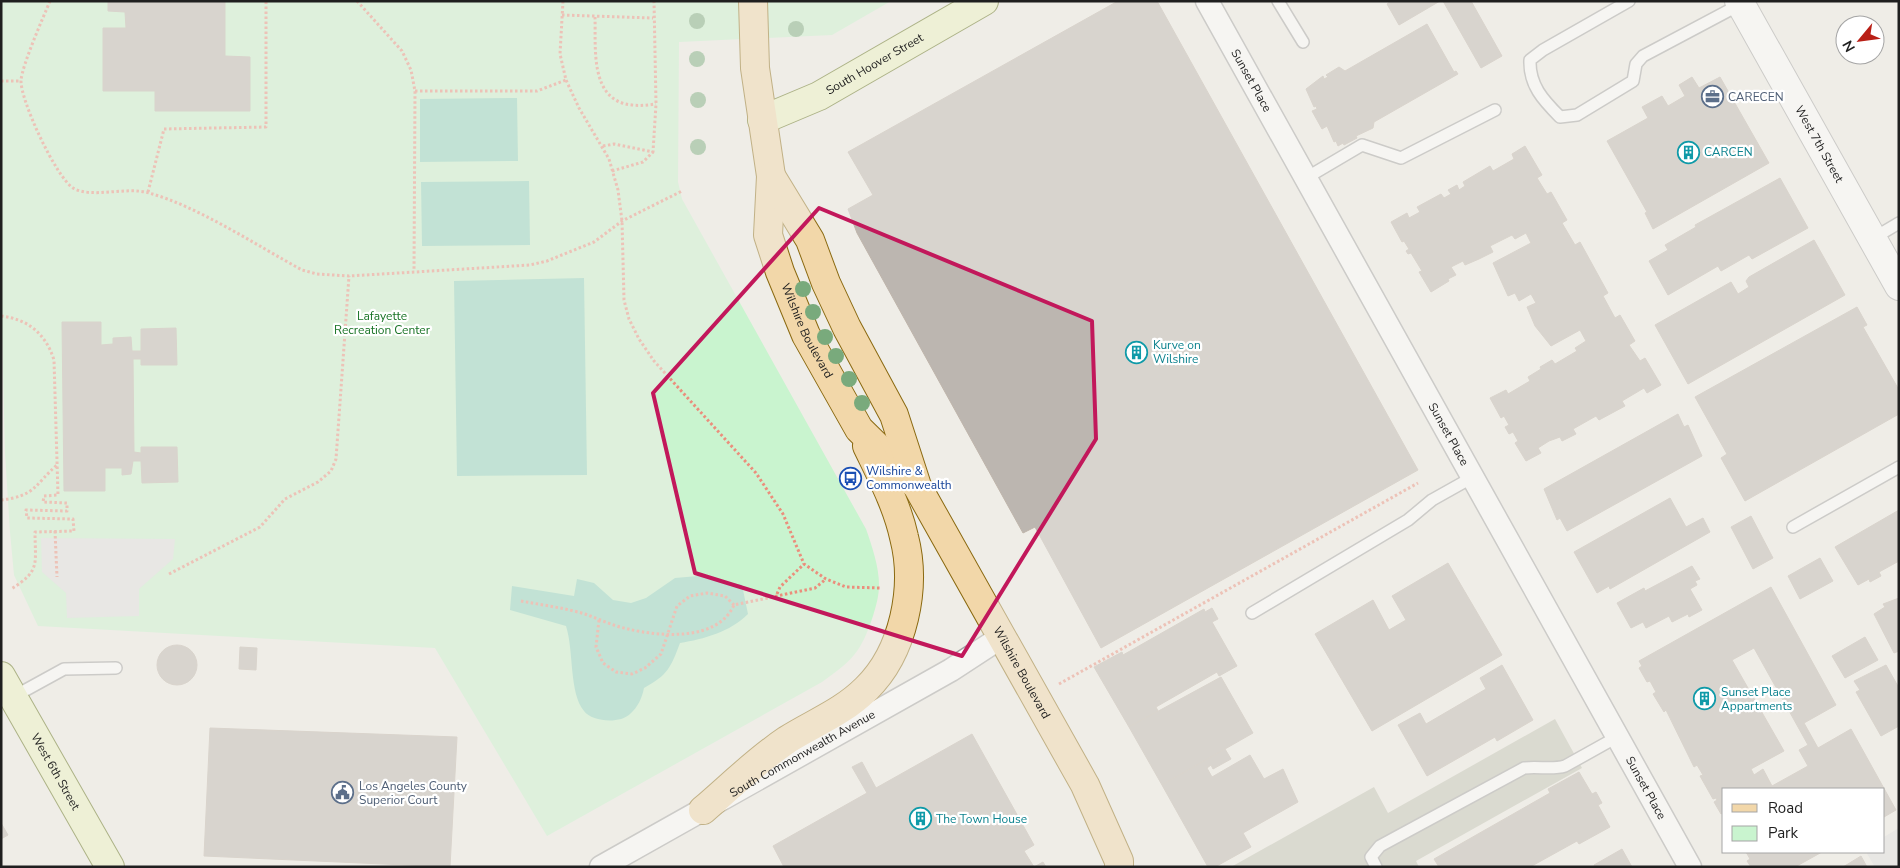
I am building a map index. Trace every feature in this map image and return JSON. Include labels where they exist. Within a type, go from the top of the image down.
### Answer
[{"type":"main road","name":"Wilshire Boulevard","points":[[753,1],[755,68],[771,176],[768,235],[780,272],[806,335],[858,429],[917,486]]},
{"type":"main road","name":"South Hoover Street","points":[[762,120],[819,96],[984,1]]},
{"type":"main road","name":"Wilshire Boulevard","points":[[771,176],[810,240],[826,283],[847,328],[894,415],[917,486],[1037,696],[1085,785],[1123,865]]},
{"type":"main road","points":[[702,810],[787,740],[842,710],[867,688],[888,660],[900,632],[909,577],[905,538],[889,492],[858,429]]},
{"type":"main road","name":"West 6th Street","points":[[7,687],[110,867]]},
{"type":"street","name":"Sunset Place","points":[[1207,1],[1690,867]]},
{"type":"street","name":"West 7th Street","points":[[1740,3],[1899,286]]},
{"type":"street","name":"South Commonwealth Avenue","points":[[600,867],[951,670],[1003,636]]},
{"type":"lane","points":[[1278,1],[1303,42]]},
{"type":"lane","points":[[1630,1],[1543,50],[1530,60],[1530,74],[1541,98],[1560,117],[1577,114],[1633,81],[1636,64],[1643,56],[1740,3]]},
{"type":"lane","points":[[1306,178],[1362,145],[1401,158],[1495,110]]},
{"type":"lane","points":[[1872,239],[1899,224]]},
{"type":"lane","points":[[1793,527],[1899,468]]},
{"type":"lane","points":[[1252,613],[1408,520],[1432,500],[1472,477]]},
{"type":"lane","points":[[7,687],[64,669],[116,668]]},
{"type":"lane","points":[[1376,867],[1371,857],[1380,846],[1524,768],[1538,766],[1556,768],[1565,766],[1617,737]]},
{"type":"path","points":[[50,1],[21,81],[32,121],[45,150],[70,185],[74,189],[99,192],[121,190],[148,192],[200,214],[302,270],[317,274],[349,276],[530,265],[547,261],[594,242],[622,221],[682,191]]},
{"type":"path","points":[[148,192],[164,129],[266,127],[266,1]]},
{"type":"path","points":[[357,1],[402,51],[411,70],[415,92],[414,271]]},
{"type":"path","points":[[563,1],[560,54],[566,80],[579,108],[603,146],[612,171],[622,221],[624,300],[629,319],[639,339],[654,360],[756,473],[783,514],[804,564],[826,579],[846,587],[885,588]]},
{"type":"path","points":[[612,171],[643,162],[653,152],[656,104],[654,1]]},
{"type":"path","points":[[562,15],[653,18]]},
{"type":"path","points":[[596,17],[596,69],[604,88],[617,100],[631,105],[656,104]]},
{"type":"path","points":[[415,92],[537,91],[566,80]]},
{"type":"path","points":[[1,81],[21,81]]},
{"type":"path","points":[[603,146],[614,144],[653,152]]},
{"type":"path","points":[[169,574],[260,527],[285,499],[318,482],[331,472],[336,459],[349,276]]},
{"type":"path","points":[[1,316],[17,318],[30,325],[51,348],[54,360],[57,403],[58,495],[44,496],[43,502],[67,502],[67,511],[26,510],[27,518],[73,519],[74,531],[36,532],[34,571],[26,580],[11,589]]},
{"type":"path","points":[[1,500],[27,494],[43,481],[58,464]]},
{"type":"path","points":[[1037,696],[1424,480]]},
{"type":"path","points":[[55,531],[57,577]]},
{"type":"path","points":[[777,595],[780,587],[804,564]]},
{"type":"path","points":[[734,605],[815,588],[826,579]]},
{"type":"path","points":[[599,620],[596,647],[603,663],[616,672],[632,674],[645,668],[661,654],[677,606],[690,596],[707,593],[725,596],[734,605]]},
{"type":"path","points":[[521,601],[584,614],[629,630],[669,634],[692,633],[719,624],[729,616],[734,605]]},
{"type":"highlighted area","points":[[819,208],[1092,321],[1096,439],[962,656],[695,573],[653,393]]},
{"type":"shaded area","points":[[41,538],[175,539],[173,559],[139,589],[139,616],[67,618],[66,593],[42,572]]},
{"type":"shaded area","points":[[1555,719],[1582,768],[1416,861],[1419,867],[1231,867],[1374,787],[1388,813]]},
{"type":"shaded area","points":[[1899,828],[1899,867],[1875,867],[1867,853],[1885,853],[1885,836]]},
{"type":"green space","name":"Lafayette Recreation Center","points":[[1,1],[891,1],[832,35],[679,42],[678,182],[682,199],[866,529],[873,549],[879,578],[878,597],[869,628],[855,654],[822,682],[547,836],[435,648],[38,626],[14,575],[5,453],[1,288]]},
{"type":"green space","points":[[517,98],[518,161],[420,162],[420,99]]},
{"type":"green space","points":[[529,181],[530,245],[422,246],[421,182]]},
{"type":"green space","points":[[584,278],[587,475],[457,476],[454,281]]},
{"type":"green space","points":[[698,576],[742,585],[748,614],[733,626],[716,634],[680,643],[668,670],[644,688],[641,699],[635,708],[630,714],[620,719],[606,720],[593,718],[584,711],[579,703],[574,683],[566,626],[510,610],[512,586],[574,596],[577,579],[594,583],[613,600],[631,603],[646,598],[675,578]]},
{"type":"building","points":[[108,1],[225,1],[225,56],[250,57],[250,111],[155,111],[155,91],[103,91],[103,28],[126,28],[125,12],[108,11]]},
{"type":"building","name":"Kurve on Wilshire","points":[[1118,1],[1157,1],[1418,470],[1101,648],[1035,527],[1023,533],[857,233],[848,209],[873,195],[848,152]]},
{"type":"building","points":[[1391,1],[1440,1],[1399,25],[1387,4]]},
{"type":"building","points":[[1443,1],[1471,1],[1502,56],[1481,68]]},
{"type":"building","points":[[1427,24],[1454,72],[1456,71],[1458,74],[1374,122],[1373,128],[1356,136],[1357,138],[1338,146],[1336,141],[1334,142],[1327,126],[1322,129],[1312,111],[1317,109],[1316,106],[1314,107],[1306,89],[1323,76],[1324,79],[1328,77],[1326,75],[1339,67],[1345,71]]},
{"type":"building","name":"CARCEN","points":[[1692,77],[1699,88],[1720,77],[1769,163],[1653,229],[1645,213],[1647,212],[1607,141],[1648,118],[1642,107],[1662,96],[1668,106],[1685,96],[1679,85]]},
{"type":"building","points":[[1525,146],[1542,175],[1537,178],[1547,194],[1551,192],[1567,220],[1562,223],[1575,245],[1580,242],[1608,293],[1603,296],[1615,318],[1620,315],[1635,341],[1629,345],[1640,361],[1645,358],[1661,385],[1647,393],[1644,388],[1622,401],[1625,406],[1599,420],[1596,416],[1573,429],[1576,434],[1562,441],[1560,437],[1549,441],[1538,448],[1541,453],[1526,461],[1515,443],[1518,441],[1513,432],[1509,434],[1505,427],[1509,425],[1504,416],[1501,418],[1490,398],[1506,390],[1508,394],[1530,381],[1528,377],[1541,369],[1540,367],[1552,360],[1555,364],[1577,351],[1575,348],[1586,341],[1580,330],[1551,346],[1535,326],[1527,307],[1536,303],[1531,294],[1519,301],[1515,293],[1508,296],[1493,263],[1531,243],[1526,233],[1515,239],[1512,235],[1490,246],[1493,252],[1479,259],[1465,265],[1463,261],[1451,267],[1456,275],[1431,292],[1419,272],[1422,271],[1411,253],[1408,254],[1406,251],[1409,249],[1404,241],[1402,242],[1391,222],[1407,213],[1409,218],[1420,212],[1417,207],[1441,194],[1444,198],[1451,194],[1448,190],[1457,185],[1459,190],[1465,186],[1463,182],[1490,166],[1493,171],[1514,159],[1512,154]]},
{"type":"building","points":[[1780,178],[1808,228],[1752,259],[1749,255],[1721,271],[1718,266],[1668,295],[1649,261],[1668,250],[1665,245],[1696,227],[1695,225]]},
{"type":"building","points":[[1814,240],[1845,295],[1688,384],[1655,325],[1731,282],[1738,294],[1749,287],[1746,281],[1749,277]]},
{"type":"building","points":[[1857,307],[1867,325],[1863,327],[1899,390],[1899,414],[1745,501],[1721,458],[1727,454],[1695,397]]},
{"type":"building","points":[[62,322],[101,322],[101,345],[113,344],[113,338],[131,337],[132,351],[141,351],[141,329],[176,328],[177,365],[141,365],[141,359],[133,359],[134,452],[141,453],[141,447],[177,447],[178,482],[142,483],[141,461],[133,461],[131,474],[122,475],[122,468],[105,468],[105,491],[64,491]]},
{"type":"building","points":[[1678,414],[1684,427],[1688,425],[1702,456],[1567,531],[1560,518],[1557,520],[1544,489]]},
{"type":"building","points":[[1670,498],[1686,527],[1703,518],[1710,532],[1610,589],[1609,586],[1597,593],[1574,552]]},
{"type":"building","points":[[1899,510],[1899,561],[1879,572],[1881,576],[1870,582],[1869,579],[1858,585],[1835,547]]},
{"type":"building","points":[[1751,516],[1773,558],[1753,569],[1731,527]]},
{"type":"building","points":[[1820,558],[1833,581],[1800,599],[1788,576]]},
{"type":"building","points":[[1448,563],[1502,655],[1372,731],[1315,634],[1373,600],[1389,630],[1406,620],[1392,596]]},
{"type":"building","points":[[1692,566],[1700,579],[1695,581],[1697,585],[1690,589],[1702,610],[1689,617],[1688,614],[1672,622],[1669,616],[1646,628],[1643,622],[1631,628],[1617,603],[1644,588],[1645,591]]},
{"type":"building","name":"Sunset Place Appartments","points":[[1771,587],[1836,705],[1804,723],[1818,748],[1851,729],[1884,788],[1722,788],[1721,814],[1714,802],[1717,800],[1716,798],[1713,799],[1700,776],[1703,775],[1697,765],[1694,767],[1666,710],[1664,712],[1653,694],[1656,692],[1650,681],[1647,682],[1639,668],[1642,666],[1639,661]],"holes":[[[1754,648],[1808,745],[1799,750],[1808,766],[1772,786],[1763,769],[1754,775],[1751,769],[1784,751],[1732,660]]]},
{"type":"building","points":[[1899,598],[1899,651],[1894,653],[1874,614],[1885,607],[1883,604]]},
{"type":"building","points":[[1212,608],[1218,619],[1212,622],[1237,666],[1219,676],[1217,672],[1156,707],[1158,711],[1129,727],[1094,667],[1122,652],[1123,655],[1204,609],[1205,612]]},
{"type":"building","points":[[1865,637],[1878,660],[1845,678],[1832,656]]},
{"type":"building","points":[[177,645],[191,651],[197,665],[191,679],[177,685],[163,679],[157,665],[163,651]]},
{"type":"building","points":[[240,647],[257,648],[256,670],[239,669]]},
{"type":"building","points":[[1502,665],[1533,720],[1497,741],[1495,737],[1427,776],[1398,725],[1420,713],[1426,724],[1486,689],[1480,678]]},
{"type":"building","points":[[1886,665],[1899,688],[1899,726],[1881,736],[1856,692],[1860,690],[1854,681]]},
{"type":"building","points":[[1221,677],[1253,733],[1162,785],[1129,727]]},
{"type":"building","points":[[210,728],[457,737],[450,867],[204,856]]},
{"type":"building","name":"The Town House","points":[[972,734],[1034,845],[1024,851],[1034,867],[784,867],[773,846],[867,793],[852,767],[862,762],[876,788]]},
{"type":"building","points":[[1225,749],[1231,759],[1213,769],[1211,765],[1207,768],[1212,777],[1250,755],[1264,779],[1283,769],[1298,802],[1243,833],[1251,847],[1215,867],[1208,867],[1162,785]]},
{"type":"building","points":[[1579,772],[1592,794],[1596,792],[1602,803],[1598,805],[1610,827],[1579,844],[1577,841],[1530,867],[1439,867],[1434,859],[1550,793],[1548,789]]},
{"type":"building","name":"Sunset Place Appartments","points":[[1885,790],[1896,810],[1885,816]]},
{"type":"building","points":[[1,823],[8,835],[1,839]]},
{"type":"building","points":[[1622,849],[1632,867],[1595,867],[1594,865]]},
{"type":"building","points":[[1747,853],[1820,853],[1795,867],[1751,867],[1747,861],[1750,859]]},
{"type":"building","points":[[1861,856],[1867,867],[1843,867]]},
{"type":"building","points":[[1043,862],[1046,867],[1034,867]]},
{"type":"place","name":"CARECEN","points":[[1712,97]]},
{"type":"place","name":"CARCEN","points":[[1688,152]]},
{"type":"place","name":"Kurve on Wilshire","points":[[1137,352]]},
{"type":"place","name":"Wilshire & Commonwealth","points":[[850,478]]},
{"type":"place","name":"Sunset Place Appartments","points":[[1705,699]]},
{"type":"place","name":"Los Angeles County Superior Court","points":[[343,793]]},
{"type":"place","name":"The Town House","points":[[920,819]]}]
